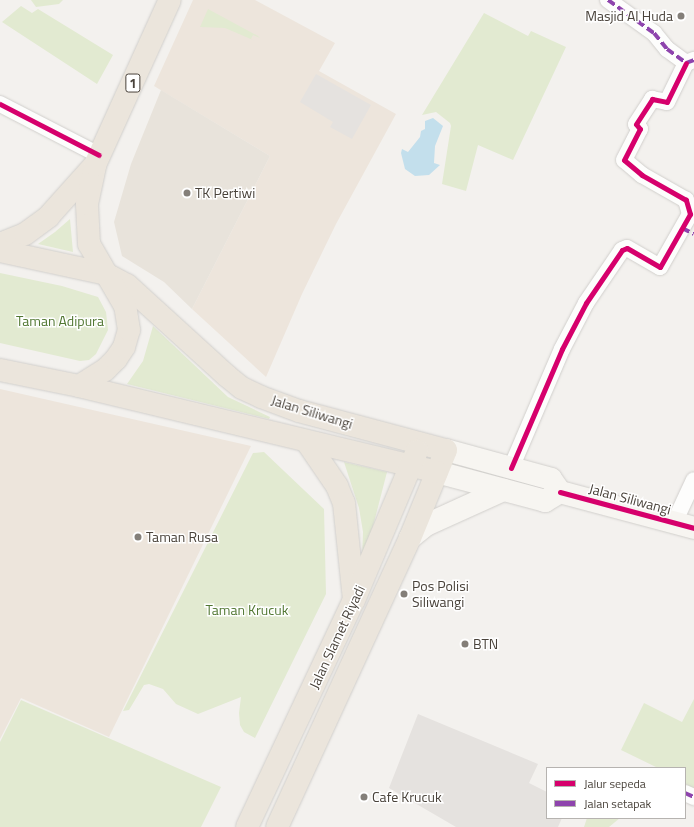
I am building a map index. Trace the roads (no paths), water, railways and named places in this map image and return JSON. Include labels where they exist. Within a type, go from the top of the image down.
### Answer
[{"type":"highway","name":"1","points":[[79,386],[105,370],[116,359],[124,347],[129,330],[125,306],[89,244],[87,204],[97,160],[170,0]]},
{"type":"highway","name":"1","points":[[0,244],[25,234],[48,217],[97,160]]},
{"type":"highway","name":"Jalan Siliwangi","points":[[0,251],[106,274],[127,284],[242,388],[279,405],[446,450]]},
{"type":"highway","name":"Jalan Siliwangi","points":[[0,370],[79,386],[437,472]]},
{"type":"highway","points":[[307,442],[337,486],[344,503],[354,600]]},
{"type":"highway","name":"Jalan Slamet Riyadi","points":[[247,827],[354,600],[420,443]]},
{"type":"highway","name":"Jalan Slamet Riyadi","points":[[277,827],[410,538],[446,450]]},
{"type":"main road","name":"Jalan Siliwangi","points":[[446,450],[551,479],[560,492],[684,526]]},
{"type":"main road","name":"Jalan Siliwangi","points":[[437,472],[545,500],[560,492]]},
{"type":"main road","points":[[410,538],[426,525],[503,490]]},
{"type":"street","points":[[511,468],[562,349],[586,303],[622,250],[627,248],[660,267],[688,231],[690,214],[688,202],[642,175],[624,160],[640,129],[636,124],[652,99],[666,102],[690,61],[668,49],[654,33],[608,0]]},
{"type":"street","points":[[0,104],[97,160]]},
{"type":"street","points":[[684,526],[694,480]]},
{"type":"water","points":[[433,118],[443,126],[435,146],[434,163],[440,165],[429,175],[415,176],[405,169],[401,153],[402,149],[408,152],[420,137],[421,131],[425,129],[425,121]]},
{"type":"place","name":"Masjid Al Huda","points":[[681,16]]},
{"type":"place","name":"TK Pertiwi","points":[[187,193]]},
{"type":"place","name":"Taman Rusa","points":[[138,537]]},
{"type":"place","name":"Pos Polisi Siliwangi","points":[[404,594]]},
{"type":"place","name":"BTN","points":[[465,644]]},
{"type":"place","name":"Cafe Krucuk","points":[[364,797]]},
{"type":"park label","name":"Taman Adipura","points":[[60,321]]},
{"type":"park label","name":"Taman Krucuk","points":[[247,610]]}]
